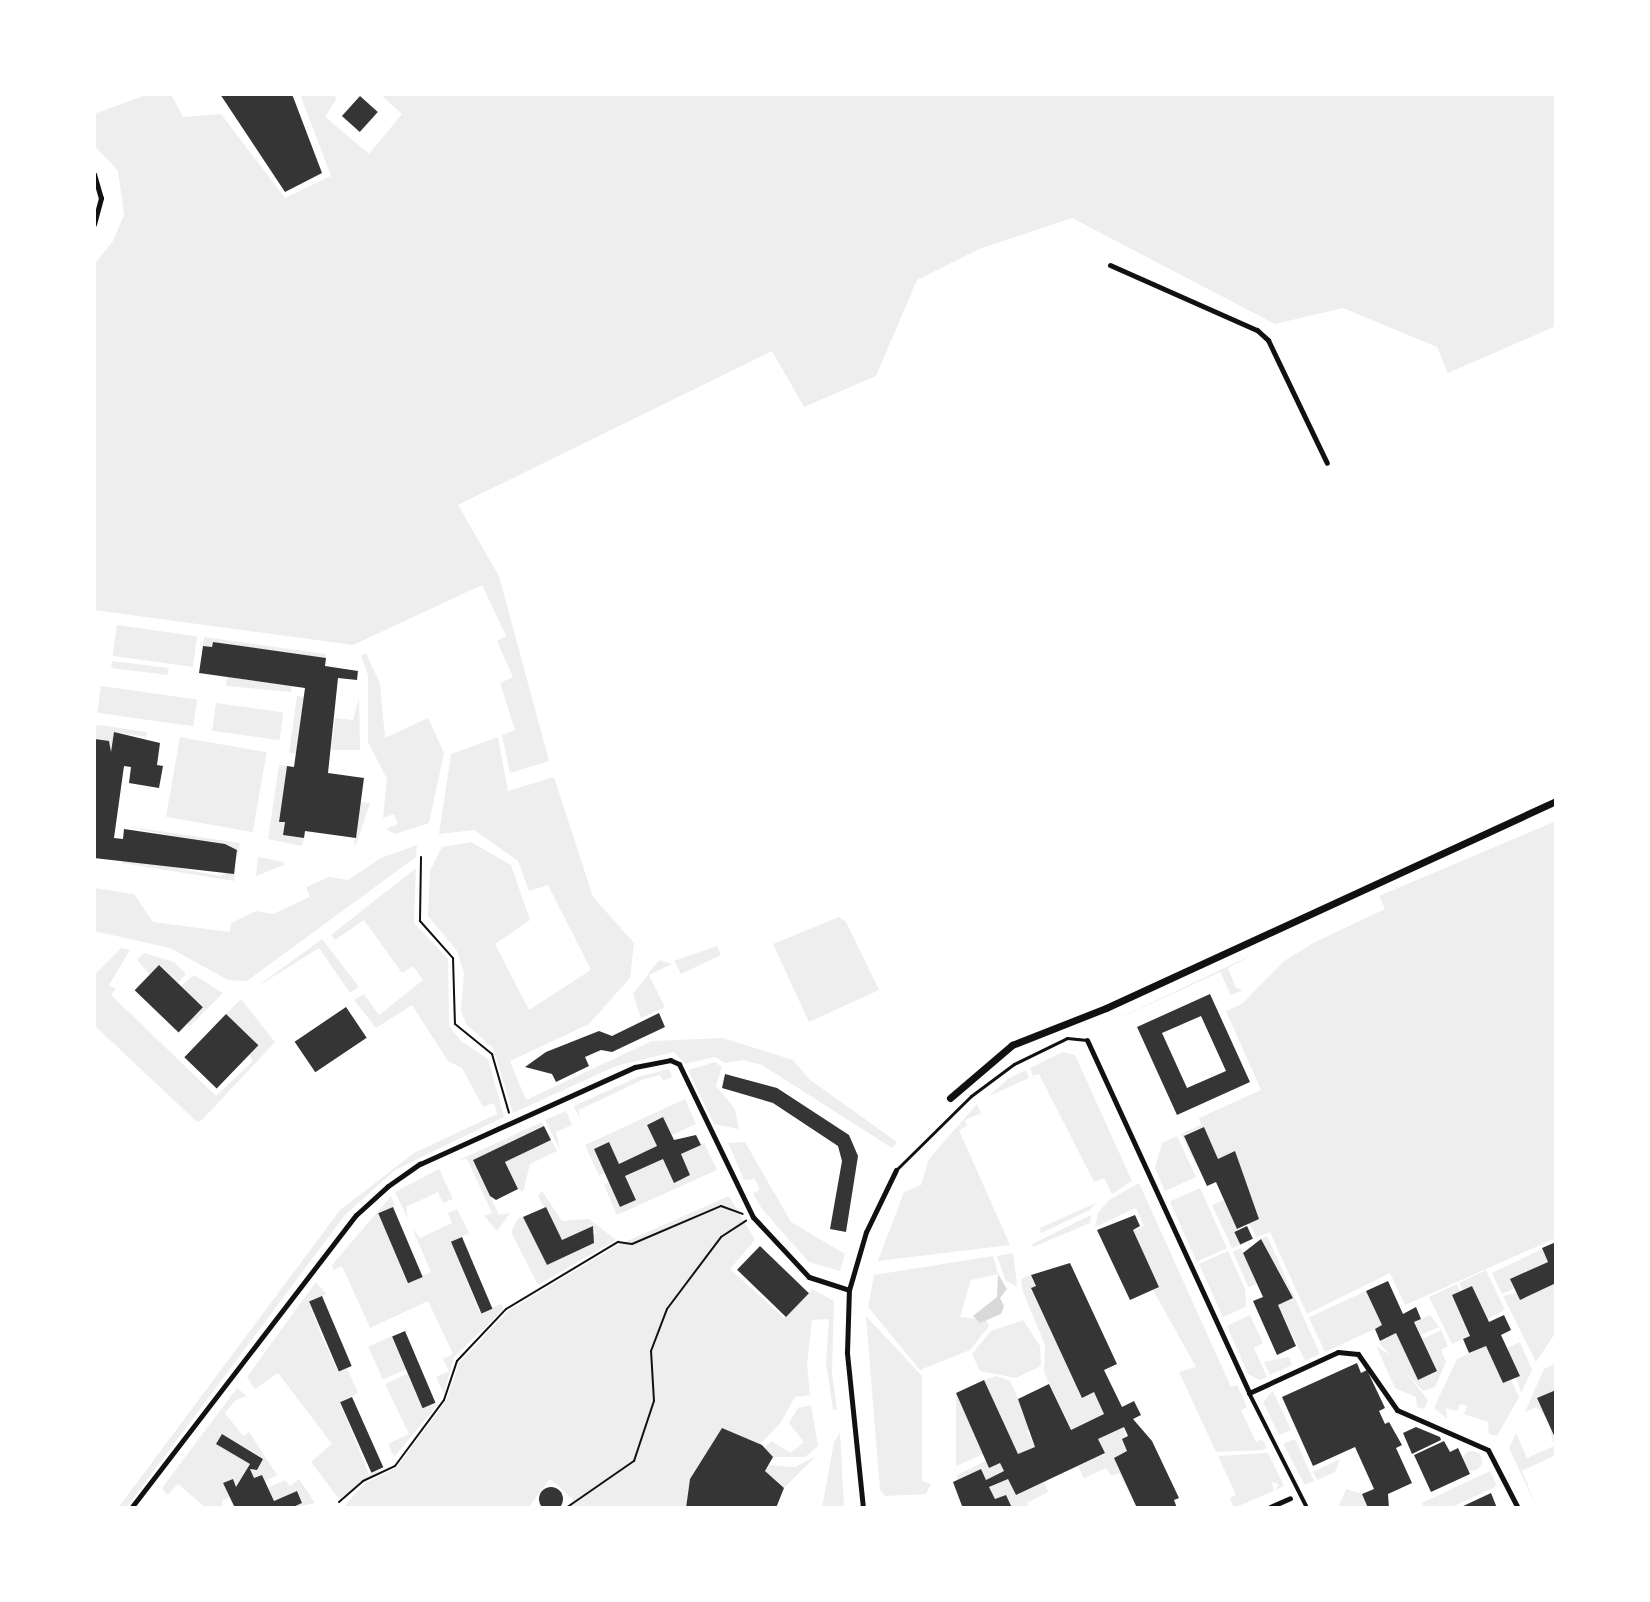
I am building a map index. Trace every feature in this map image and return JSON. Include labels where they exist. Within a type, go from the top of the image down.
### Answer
[{"type":"street","points":[[94,174],[101,198],[94,224]]},
{"type":"street","points":[[1110,265],[1257,330],[1268,340],[1327,463]]},
{"type":"street","points":[[950,1098],[1012,1045],[1106,1008],[1556,801]]},
{"type":"street","points":[[1087,1040],[1249,1393],[1307,1508]]},
{"type":"street","points":[[131,1508],[356,1215],[388,1186],[420,1164],[616,1074],[659,1061],[679,1064],[753,1217],[809,1277],[849,1290]]},
{"type":"street","points":[[863,1508],[847,1352],[849,1290],[866,1232],[896,1170]]},
{"type":"street","points":[[1249,1393],[1338,1352],[1358,1354],[1397,1410],[1488,1450],[1518,1508]]},
{"type":"street","points":[[1268,1508],[1299,1494]]},
{"type":"lane","points":[[896,1170],[971,1096],[1014,1064],[1067,1038],[1087,1040]]},
{"type":"path","points":[[421,857],[420,921],[453,958],[455,1024],[492,1054],[510,1117]]},
{"type":"path","points":[[339,1502],[363,1481],[395,1466],[444,1400],[457,1361],[506,1309],[618,1242],[632,1244],[721,1206],[743,1214]]},
{"type":"path","points":[[566,1508],[634,1461],[654,1401],[651,1351],[667,1309],[721,1237],[747,1221]]},
{"type":"shaded area","points":[[149,94],[171,94],[183,117],[221,114],[285,198],[331,176],[300,94],[332,94],[337,98],[325,117],[369,154],[402,114],[380,94],[1556,94],[1556,326],[1448,373],[1437,347],[1343,308],[1275,324],[1072,218],[979,249],[917,280],[876,376],[804,407],[772,351],[458,505],[499,576],[549,761],[510,773],[502,735],[515,730],[500,683],[513,677],[497,641],[506,636],[482,585],[353,645],[94,610],[94,265],[113,241],[124,215],[118,171],[94,145],[94,114]]},
{"type":"shaded area","points":[[117,625],[197,636],[193,667],[113,656]]},
{"type":"shaded area","points":[[204,637],[326,654],[326,658],[213,642],[212,647],[203,646]]},
{"type":"shaded area","points":[[366,653],[380,684],[385,738],[428,718],[444,753],[429,823],[395,834],[386,829],[398,824],[394,814],[383,818],[387,779],[368,742],[368,675],[361,656]]},
{"type":"shaded area","points":[[112,661],[169,668],[168,675],[111,668]]},
{"type":"shaded area","points":[[227,677],[292,686],[291,692],[226,686]]},
{"type":"shaded area","points":[[101,686],[197,699],[193,726],[97,713]]},
{"type":"shaded area","points":[[297,696],[304,697],[296,753],[289,752]]},
{"type":"shaded area","points":[[359,698],[360,750],[331,750],[335,718],[353,720]]},
{"type":"shaded area","points":[[216,703],[283,712],[279,740],[212,731]]},
{"type":"shaded area","points":[[94,726],[147,732],[146,737],[114,732],[111,752],[95,739],[94,744]]},
{"type":"shaded area","points":[[180,737],[267,752],[253,832],[166,817]]},
{"type":"shaded area","points":[[498,737],[508,791],[554,777],[593,897],[634,943],[630,978],[589,1024],[510,1061],[526,1100],[652,1041],[723,1038],[793,1060],[809,1079],[897,1142],[892,1148],[762,1065],[743,1060],[725,1063],[715,1057],[685,1064],[674,1052],[616,1066],[513,1113],[493,1048],[466,1024],[461,1011],[464,973],[457,951],[428,916],[430,871],[442,847],[471,842],[511,865],[530,920],[495,944],[529,1010],[591,970],[548,885],[529,891],[518,861],[474,830],[439,834],[451,754]]},
{"type":"shaded area","points":[[279,765],[287,766],[279,821],[285,822],[283,835],[304,838],[302,846],[268,839]]},
{"type":"shaded area","points":[[360,802],[370,803],[356,845],[354,844]]},
{"type":"shaded area","points":[[1556,821],[1556,1238],[1405,1305],[1390,1273],[1307,1314],[1270,1232],[1256,1237],[1249,1223],[1259,1218],[1235,1152],[1218,1159],[1203,1127],[1185,1135],[1201,1176],[1181,1134],[1201,1125],[1199,1118],[1261,1090],[1226,1011],[1242,1004],[1284,961],[1315,942],[1385,909],[1379,896]]},
{"type":"shaded area","points":[[125,826],[240,843],[238,858],[237,850]]},
{"type":"shaded area","points":[[417,845],[416,857],[247,981],[228,980],[170,948],[94,931],[94,888],[134,894],[153,922],[230,932],[231,923],[256,911],[273,914],[310,897],[306,887],[329,877],[348,880],[381,858]]},
{"type":"shaded area","points":[[258,857],[284,862],[284,865],[256,876]]},
{"type":"shaded area","points":[[123,858],[221,876],[236,866],[234,881],[122,863]]},
{"type":"shaded area","points":[[416,868],[414,923],[448,959],[449,1026],[461,1041],[488,1059],[504,1117],[395,1170],[345,1215],[126,1508],[118,1508],[340,1210],[414,1153],[497,1114],[494,1103],[483,1107],[462,1068],[448,1061],[412,1005],[376,1028],[354,1000],[364,994],[379,1015],[423,980],[413,966],[402,973],[364,920],[335,940],[331,935]]},
{"type":"shaded area","points":[[839,917],[846,922],[879,990],[809,1022],[773,944]]},
{"type":"shaded area","points":[[322,939],[359,987],[350,993],[319,948],[255,988]]},
{"type":"shaded area","points":[[717,946],[721,955],[681,974],[674,961]]},
{"type":"shaded area","points":[[121,948],[130,950],[109,985],[116,989],[111,995],[216,1096],[253,1061],[226,1014],[241,999],[275,1042],[202,1120],[197,1122],[94,1025],[94,975]]},
{"type":"shaded area","points":[[1258,952],[1228,968],[1236,988],[1243,990],[1231,995],[1220,972],[1094,1030]]},
{"type":"shaded area","points":[[144,953],[174,962],[186,974],[178,983],[160,965],[150,975],[137,960]]},
{"type":"shaded area","points":[[659,960],[672,964],[649,975],[665,1007],[641,1018],[633,994]]},
{"type":"shaded area","points":[[194,975],[223,993],[190,1026],[187,1024],[203,1007],[181,986]]},
{"type":"shaded area","points":[[1063,1052],[1075,1055],[1132,1181],[1112,1194],[1104,1178],[1094,1182],[1039,1074],[1033,1076],[1030,1068]]},
{"type":"shaded area","points":[[715,1062],[722,1067],[716,1086],[735,1109],[739,1129],[714,1124],[688,1070]]},
{"type":"shaded area","points":[[669,1069],[672,1077],[663,1081],[660,1075],[644,1079],[579,1110],[580,1119],[574,1106],[638,1077]]},
{"type":"shaded area","points":[[1026,1070],[1029,1078],[989,1096],[1009,1078]]},
{"type":"shaded area","points":[[685,1099],[696,1124],[672,1135],[663,1117],[647,1124],[657,1146],[619,1164],[609,1143],[594,1149],[605,1173],[599,1176],[585,1145]]},
{"type":"shaded area","points":[[977,1104],[981,1113],[965,1120],[967,1126],[959,1130],[1010,1245],[1019,1244],[878,1261],[904,1192],[921,1185],[929,1159]]},
{"type":"shaded area","points":[[566,1111],[572,1125],[556,1132],[560,1150],[545,1120]]},
{"type":"shaded area","points":[[542,1122],[544,1126],[473,1160],[499,1215],[510,1213],[497,1231],[484,1216],[492,1213],[467,1159],[459,1160]]},
{"type":"shaded area","points":[[1177,1136],[1196,1177],[1165,1191],[1155,1168],[1162,1143]]},
{"type":"shaded area","points":[[551,1140],[557,1151],[530,1164],[523,1192],[518,1189],[505,1162]]},
{"type":"shaded area","points":[[745,1142],[791,1222],[845,1254],[840,1271],[809,1262],[762,1209],[753,1194],[760,1189],[755,1179],[744,1180],[728,1143]]},
{"type":"shaded area","points":[[704,1143],[717,1170],[617,1215],[604,1185],[609,1183],[621,1207],[636,1200],[625,1176],[663,1159],[674,1182],[690,1175],[681,1154]]},
{"type":"shaded area","points":[[439,1169],[453,1199],[443,1203],[438,1192],[406,1207],[408,1219],[395,1192]]},
{"type":"shaded area","points":[[1139,1183],[1231,1387],[1237,1385],[1247,1407],[1241,1410],[1256,1442],[1262,1439],[1267,1448],[1216,1452],[1179,1372],[1196,1367],[1153,1290],[1159,1286],[1133,1231],[1144,1226],[1136,1208],[1095,1227],[1098,1213],[1109,1200]]},
{"type":"shaded area","points":[[1200,1188],[1227,1248],[1197,1262],[1170,1201]]},
{"type":"shaded area","points":[[542,1191],[562,1221],[589,1219],[616,1240],[538,1285],[511,1232],[518,1218],[523,1217],[547,1265],[593,1243],[590,1236],[596,1233],[593,1226],[562,1240],[538,1196]]},
{"type":"shaded area","points":[[391,1196],[395,1206],[379,1214],[407,1283],[431,1272],[412,1228],[420,1238],[452,1223],[448,1213],[457,1209],[469,1233],[451,1242],[480,1313],[501,1304],[504,1309],[454,1357],[444,1394],[436,1377],[449,1371],[443,1359],[453,1354],[428,1301],[370,1328],[342,1266],[334,1270],[332,1265]]},
{"type":"shaded area","points":[[729,1196],[755,1240],[730,1269],[784,1318],[812,1289],[834,1301],[832,1373],[837,1409],[833,1410],[826,1362],[829,1319],[812,1320],[807,1364],[810,1395],[795,1397],[781,1422],[760,1444],[722,1428],[690,1479],[686,1508],[565,1508],[573,1499],[550,1479],[528,1508],[343,1508],[364,1484],[397,1467],[446,1401],[459,1363],[508,1311],[618,1245]]},
{"type":"shaded area","points":[[1224,1200],[1238,1230],[1234,1232],[1240,1245],[1232,1248],[1212,1205]]},
{"type":"shaded area","points":[[1096,1203],[1090,1210],[1041,1233],[1040,1228]]},
{"type":"shaded area","points":[[1091,1215],[1090,1223],[1033,1247],[1032,1244]]},
{"type":"shaded area","points":[[1267,1236],[1320,1354],[1305,1361],[1278,1305],[1293,1297],[1261,1239]]},
{"type":"shaded area","points":[[1241,1248],[1257,1284],[1249,1287],[1233,1252]]},
{"type":"shaded area","points":[[1542,1249],[1548,1262],[1511,1279],[1515,1288],[1502,1294],[1492,1273]]},
{"type":"shaded area","points":[[1228,1251],[1245,1289],[1246,1307],[1223,1317],[1199,1264]]},
{"type":"shaded area","points":[[1013,1253],[1017,1287],[1006,1281],[997,1256]]},
{"type":"shaded area","points":[[993,1256],[998,1274],[971,1280],[960,1317],[986,1320],[989,1326],[970,1350],[920,1370],[868,1307],[874,1275]]},
{"type":"shaded area","points":[[1486,1270],[1505,1310],[1487,1319],[1472,1286],[1463,1290],[1459,1283]]},
{"type":"shaded area","points":[[998,1274],[1007,1289],[1000,1298],[1004,1306],[1001,1314],[980,1323],[973,1316],[997,1297]]},
{"type":"shaded area","points":[[1031,1275],[1036,1286],[1031,1289],[1082,1397],[1094,1392],[1104,1414],[1071,1430],[1044,1372],[1045,1345],[1023,1292],[1021,1279]]},
{"type":"shaded area","points":[[316,1282],[326,1294],[309,1303],[338,1372],[347,1368],[358,1393],[340,1403],[369,1474],[383,1469],[339,1499],[311,1462],[332,1444],[278,1373],[255,1389],[247,1377]]},
{"type":"shaded area","points":[[1556,1283],[1556,1332],[1536,1362],[1503,1296]]},
{"type":"shaded area","points":[[1457,1284],[1460,1291],[1452,1295],[1470,1336],[1452,1344],[1429,1297]]},
{"type":"shaded area","points":[[1366,1291],[1382,1325],[1325,1352],[1309,1318]]},
{"type":"shaded area","points":[[1250,1315],[1263,1343],[1254,1348],[1267,1377],[1260,1380],[1248,1374],[1227,1326]]},
{"type":"shaded area","points":[[1430,1315],[1439,1327],[1421,1335],[1414,1322]]},
{"type":"shaded area","points":[[866,1316],[922,1376],[922,1481],[931,1484],[926,1494],[885,1496],[880,1490]]},
{"type":"shaded area","points":[[1023,1320],[1040,1346],[1041,1366],[1016,1378],[980,1371],[972,1354],[991,1331]]},
{"type":"shaded area","points":[[1441,1330],[1448,1346],[1441,1350],[1446,1362],[1435,1387],[1423,1391],[1379,1343],[1396,1333],[1418,1380],[1437,1371],[1422,1339]]},
{"type":"shaded area","points":[[392,1336],[407,1369],[383,1379],[368,1347]]},
{"type":"shaded area","points":[[1520,1342],[1532,1370],[1521,1393],[1507,1348]]},
{"type":"shaded area","points":[[1376,1346],[1393,1357],[1428,1400],[1424,1409],[1417,1407],[1416,1397],[1395,1388]]},
{"type":"shaded area","points":[[1486,1346],[1503,1383],[1511,1380],[1519,1397],[1497,1436],[1489,1434],[1488,1422],[1464,1414],[1467,1406],[1460,1404],[1457,1411],[1446,1408],[1447,1419],[1434,1408],[1457,1359]]},
{"type":"shaded area","points":[[1289,1357],[1292,1365],[1270,1375],[1264,1362]]},
{"type":"shaded area","points":[[1556,1363],[1556,1390],[1537,1399],[1546,1418],[1537,1407],[1525,1412],[1544,1369]]},
{"type":"shaded area","points":[[407,1374],[423,1408],[439,1403],[394,1457],[388,1444],[409,1434],[385,1384]]},
{"type":"shaded area","points":[[997,1376],[1010,1381],[1032,1428],[1027,1431],[1035,1447],[1018,1454],[984,1380]]},
{"type":"shaded area","points":[[237,1388],[247,1396],[236,1400],[225,1413],[243,1436],[249,1432],[277,1475],[265,1481],[262,1475],[254,1478],[250,1469],[257,1469],[263,1458],[222,1434],[217,1444],[250,1464],[236,1487],[233,1479],[223,1483],[235,1508],[229,1497],[222,1501],[223,1508],[206,1508],[178,1484],[167,1495],[162,1488]]},
{"type":"shaded area","points":[[1273,1391],[1291,1430],[1279,1435],[1263,1402]]},
{"type":"shaded area","points":[[956,1393],[983,1454],[956,1466]]},
{"type":"shaded area","points":[[811,1405],[818,1446],[805,1457],[773,1457],[764,1448],[771,1441],[791,1453],[804,1442],[789,1423],[798,1408]]},
{"type":"shaded area","points":[[1549,1425],[1556,1440],[1556,1455],[1522,1471],[1537,1508],[1509,1448],[1516,1433],[1527,1458],[1554,1446]]},
{"type":"shaded area","points":[[1124,1427],[1127,1451],[1114,1458],[1137,1508],[1119,1473],[1111,1476],[1106,1468],[1084,1478],[1078,1466],[1105,1454],[1098,1439]]},
{"type":"shaded area","points":[[840,1433],[844,1508],[822,1508],[834,1442]]},
{"type":"shaded area","points":[[1295,1439],[1314,1481],[1305,1485],[1283,1444]]},
{"type":"shaded area","points":[[1472,1451],[1479,1454],[1482,1461],[1479,1468],[1472,1471],[1465,1468],[1462,1461],[1465,1454]]},
{"type":"shaded area","points":[[1268,1453],[1284,1486],[1275,1490],[1279,1484],[1272,1482],[1274,1491],[1234,1508],[1230,1498],[1236,1495],[1218,1456]]},
{"type":"shaded area","points":[[816,1456],[784,1488],[765,1471],[769,1465],[795,1467]]},
{"type":"shaded area","points":[[1340,1459],[1335,1472],[1317,1480],[1313,1472]]},
{"type":"shaded area","points":[[986,1461],[1000,1463],[1004,1471],[986,1480],[981,1469],[957,1480],[957,1475]]},
{"type":"shaded area","points":[[1490,1471],[1497,1486],[1450,1508],[1424,1508],[1422,1503]]},
{"type":"shaded area","points":[[299,1479],[315,1503],[291,1508],[302,1503],[297,1491],[274,1501],[268,1488],[285,1480],[290,1486]]},
{"type":"shaded area","points":[[1008,1479],[1016,1495],[1044,1482],[1048,1492],[1027,1503],[1029,1508],[1012,1508],[1006,1495],[995,1499],[989,1487]]},
{"type":"shaded area","points":[[1346,1489],[1362,1494],[1368,1508],[1338,1508]]},
{"type":"building","points":[[220,94],[292,94],[322,173],[285,192]]},
{"type":"building","points":[[360,96],[378,112],[360,132],[342,116]]},
{"type":"building","points":[[213,642],[326,658],[325,666],[358,671],[357,680],[338,678],[328,773],[364,778],[356,838],[305,831],[304,838],[283,835],[285,822],[279,822],[287,766],[294,767],[305,688],[199,673],[203,646],[212,647]]},
{"type":"building","points":[[114,732],[160,743],[157,765],[163,766],[159,788],[129,783],[131,767],[124,766],[114,838],[123,839],[124,829],[225,844],[237,850],[234,874],[94,858],[95,739],[109,741],[111,752]]},
{"type":"building","points":[[159,965],[203,1007],[179,1033],[135,990]]},
{"type":"building","points":[[1210,994],[1250,1082],[1177,1115],[1137,1027]],"holes":[[[1201,1016],[1226,1071],[1187,1088],[1162,1033]]]},
{"type":"building","points":[[346,1007],[367,1038],[315,1072],[295,1042]]},
{"type":"building","points":[[659,1013],[665,1027],[612,1052],[601,1050],[585,1057],[589,1066],[556,1082],[552,1074],[525,1067],[546,1052],[599,1031],[612,1036]]},
{"type":"building","points":[[226,1014],[258,1045],[217,1088],[184,1057]]},
{"type":"building","points":[[725,1074],[777,1088],[849,1135],[858,1156],[846,1232],[830,1229],[842,1161],[838,1146],[773,1103],[722,1088]]},
{"type":"building","points":[[663,1117],[674,1140],[696,1135],[701,1145],[681,1154],[690,1175],[674,1183],[663,1159],[625,1176],[636,1200],[620,1207],[594,1149],[609,1142],[619,1164],[657,1146],[647,1125]]},
{"type":"building","points":[[544,1126],[551,1140],[505,1162],[518,1189],[496,1200],[490,1196],[473,1160]]},
{"type":"building","points":[[1204,1127],[1218,1159],[1235,1151],[1259,1219],[1237,1229],[1216,1182],[1207,1186],[1184,1136]]},
{"type":"building","points":[[393,1207],[423,1277],[408,1283],[378,1213]]},
{"type":"building","points":[[546,1207],[562,1240],[593,1226],[594,1243],[547,1265],[523,1217]]},
{"type":"building","points":[[1135,1215],[1140,1226],[1133,1230],[1159,1287],[1130,1300],[1097,1230]]},
{"type":"building","points":[[1247,1226],[1253,1239],[1240,1245],[1234,1232]]},
{"type":"building","points":[[462,1237],[492,1309],[481,1313],[451,1242]]},
{"type":"building","points":[[1261,1239],[1293,1298],[1278,1305],[1296,1346],[1277,1355],[1253,1301],[1263,1297],[1243,1253]]},
{"type":"building","points":[[1556,1242],[1556,1283],[1520,1300],[1510,1279],[1548,1262],[1542,1248]]},
{"type":"building","points":[[760,1246],[809,1293],[786,1317],[737,1270]]},
{"type":"building","points":[[1070,1263],[1117,1364],[1104,1370],[1122,1407],[1134,1401],[1141,1415],[1133,1419],[1152,1441],[1179,1498],[1174,1500],[1177,1508],[1137,1508],[1114,1458],[1127,1451],[1122,1439],[1128,1436],[1124,1427],[1098,1439],[1105,1453],[1016,1495],[1008,1479],[989,1487],[995,1499],[1006,1495],[1012,1508],[962,1506],[953,1482],[981,1469],[986,1480],[1004,1471],[1000,1463],[989,1468],[956,1393],[984,1380],[1018,1454],[1035,1447],[1018,1399],[1049,1384],[1071,1430],[1104,1414],[1094,1392],[1082,1398],[1031,1288],[1036,1286],[1031,1275]]},
{"type":"building","points":[[1388,1281],[1403,1314],[1416,1307],[1421,1319],[1414,1322],[1437,1371],[1418,1380],[1396,1333],[1380,1341],[1375,1329],[1382,1325],[1366,1291]]},
{"type":"building","points":[[1472,1286],[1489,1322],[1504,1315],[1511,1330],[1501,1335],[1520,1376],[1503,1383],[1486,1346],[1469,1353],[1463,1339],[1470,1336],[1452,1295]]},
{"type":"building","points":[[322,1296],[352,1366],[339,1371],[309,1301]]},
{"type":"building","points":[[405,1331],[435,1403],[423,1408],[392,1336]]},
{"type":"building","points":[[1357,1363],[1361,1373],[1367,1370],[1385,1408],[1379,1411],[1385,1424],[1389,1422],[1402,1445],[1396,1448],[1412,1483],[1388,1494],[1389,1508],[1368,1508],[1362,1494],[1374,1489],[1355,1447],[1313,1466],[1282,1397]]},
{"type":"building","points":[[1556,1390],[1556,1440],[1537,1398]]},
{"type":"building","points":[[352,1397],[383,1467],[371,1473],[340,1402]]},
{"type":"building","points":[[1416,1427],[1441,1440],[1412,1454],[1403,1433]]},
{"type":"building","points":[[722,1428],[762,1445],[773,1457],[765,1471],[784,1488],[776,1508],[686,1508],[690,1479]]},
{"type":"building","points":[[222,1434],[263,1459],[257,1470],[250,1469],[254,1478],[262,1475],[274,1501],[297,1491],[302,1503],[291,1508],[235,1508],[223,1483],[233,1479],[236,1487],[250,1464],[216,1444]]},
{"type":"building","points":[[1444,1441],[1450,1452],[1458,1448],[1470,1474],[1431,1492],[1414,1455]]},
{"type":"building","points":[[551,1487],[562,1494],[563,1499],[556,1510],[551,1511],[540,1504],[539,1499],[546,1488]]},
{"type":"building","points":[[1491,1493],[1497,1508],[1459,1508]]}]
